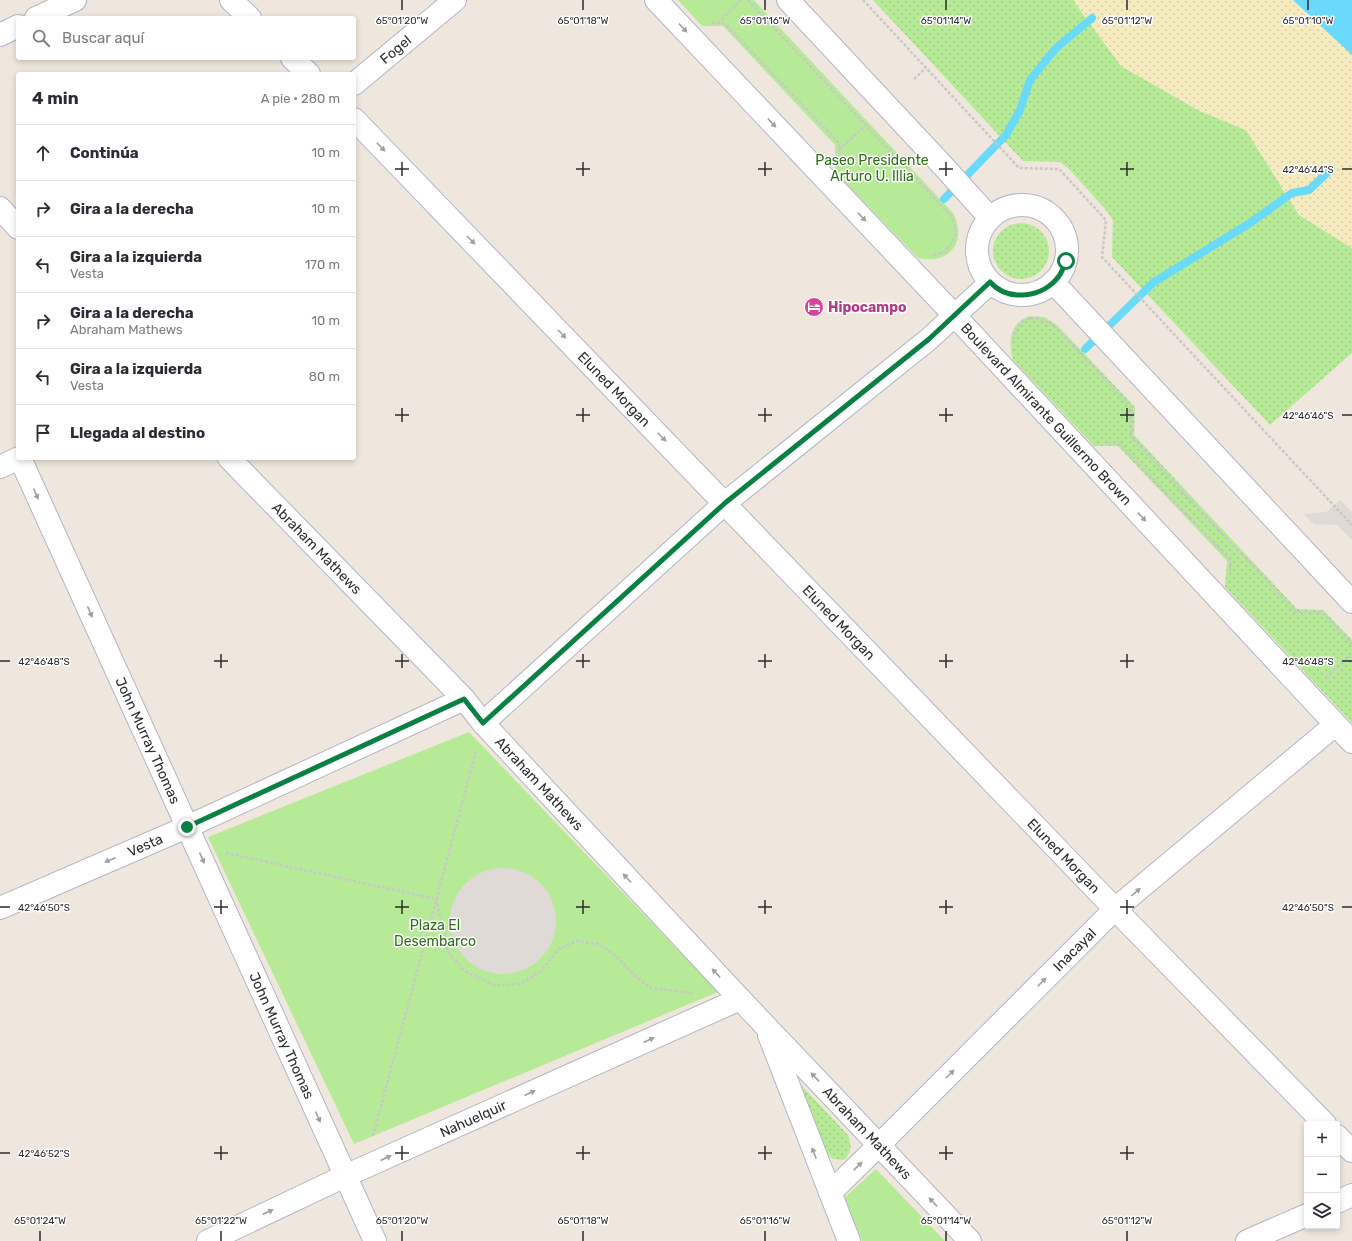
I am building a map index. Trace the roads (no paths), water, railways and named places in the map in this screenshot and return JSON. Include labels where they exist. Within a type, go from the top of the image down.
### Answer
[{"type":"street","points":[[40,16],[75,0]]},
{"type":"street","points":[[231,0],[248,16]]},
{"type":"street","name":"Fogel","points":[[356,82],[455,0]]},
{"type":"street","name":"Boulevard Almirante Guillermo Brown","points":[[656,0],[955,316],[1352,742]]},
{"type":"street","points":[[788,0],[990,218]]},
{"type":"street","points":[[0,34],[16,27]]},
{"type":"street","points":[[294,60],[307,72]]},
{"type":"street","name":"Eluned Morgan","points":[[356,121],[1115,909],[1322,1121]]},
{"type":"street","points":[[1016,206],[1031,206],[1044,211],[1056,220],[1063,233],[1067,247],[1066,261],[1060,275],[1053,282],[1050,286],[1037,293],[1022,296],[1006,293],[993,286],[983,274],[977,260],[977,245],[981,230],[990,218],[1002,210],[1016,206]]},
{"type":"street","points":[[0,208],[16,226]]},
{"type":"street","points":[[483,723],[725,503],[929,339],[990,282]]},
{"type":"street","points":[[1053,282],[1352,602]]},
{"type":"street","points":[[0,467],[16,459]]},
{"type":"street","name":"John Murray Thomas","points":[[20,460],[197,846],[375,1241]]},
{"type":"street","name":"Abraham Mathews","points":[[231,460],[464,699],[483,723],[740,999],[970,1241]]},
{"type":"street","name":"Vesta","points":[[0,908],[187,827],[464,699]]},
{"type":"street","name":"Inacayal","points":[[830,1193],[1115,909],[1335,724]]},
{"type":"street","name":"Nahuelquir","points":[[208,1241],[345,1176],[740,999]]},
{"type":"street","name":"Abraham Mathews","points":[[765,1024],[849,1241]]},
{"type":"street","points":[[1340,1139],[1352,1151]]},
{"type":"street","points":[[1340,1201],[1352,1195]]},
{"type":"street","points":[[1247,1241],[1304,1216]]},
{"type":"water","points":[[1293,0],[1352,0],[1352,55]]},
{"type":"waterway","points":[[944,199],[1006,135],[1020,110],[1030,80],[1056,48],[1092,18]]},
{"type":"waterway","points":[[1085,349],[1154,282],[1250,223],[1292,193],[1309,190],[1331,169]]},
{"type":"place","name":"Hipocampo","points":[[814,307]]},
{"type":"park label","name":"Paseo Presidente Arturo U. Illia","points":[[872,168]]},
{"type":"park label","name":"Plaza El Desembarco","points":[[435,934]]}]
